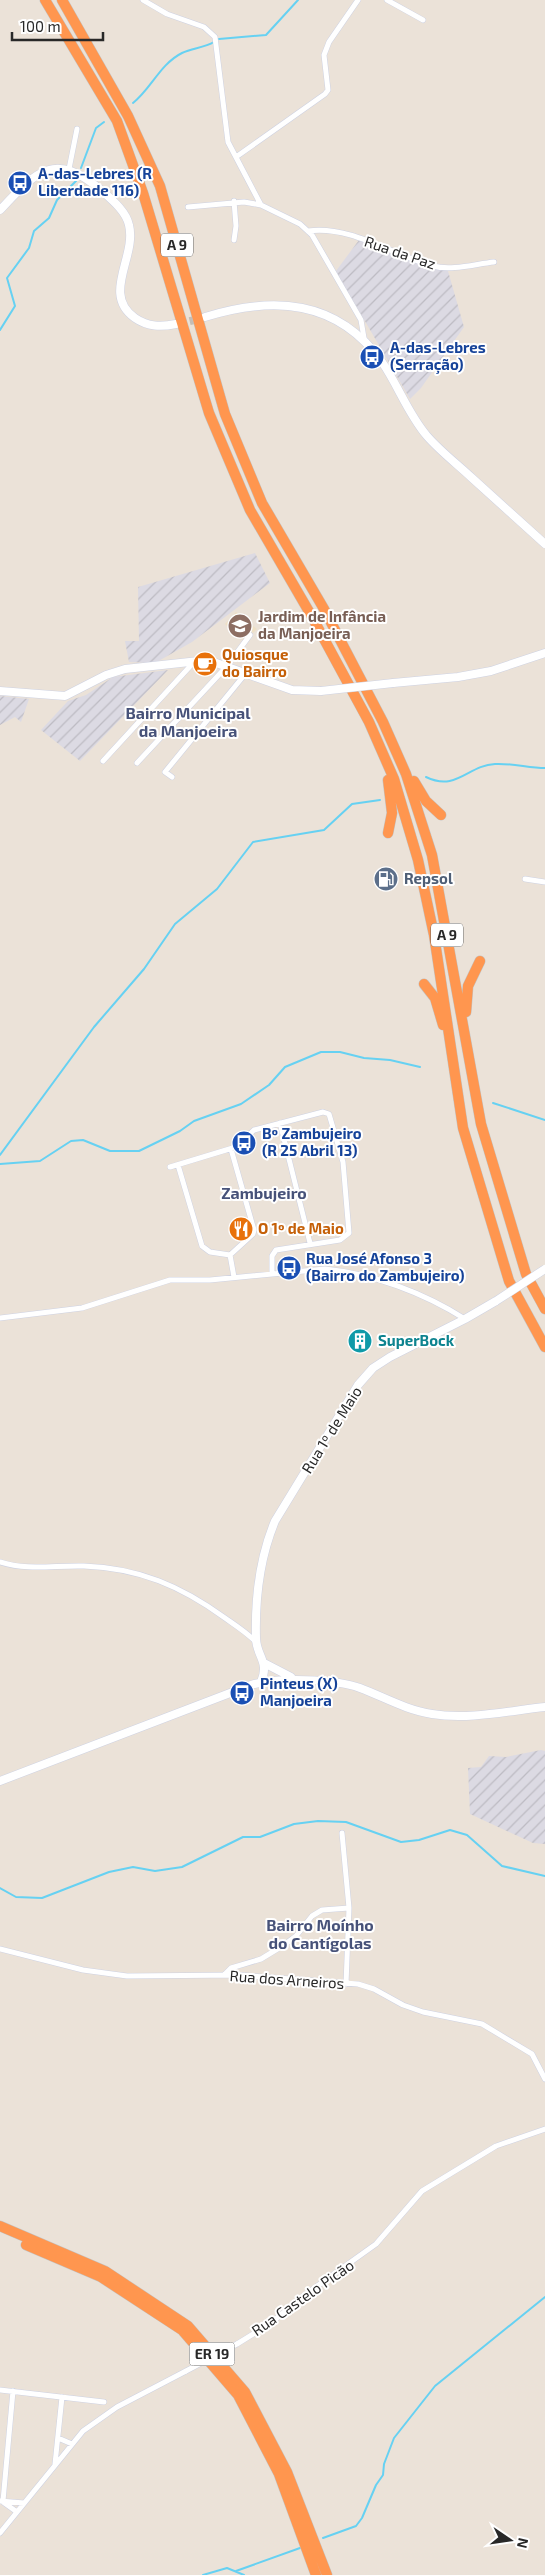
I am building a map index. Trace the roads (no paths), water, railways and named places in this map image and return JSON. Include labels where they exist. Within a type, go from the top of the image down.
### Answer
[{"type":"highway","name":"A 9","points":[[45,0],[117,121],[142,193],[209,412],[250,510],[311,615],[369,722],[394,779],[418,860],[434,935],[463,1128],[509,1281],[545,1347]]},
{"type":"highway","name":"A 9","points":[[62,0],[128,116],[160,186],[224,414],[262,503],[324,609],[390,738],[406,774],[432,854],[481,1124],[526,1274],[545,1309]]},
{"type":"highway","points":[[390,738],[411,773],[417,788],[441,815]]},
{"type":"highway","points":[[381,750],[392,798],[392,813],[388,833]]},
{"type":"highway","points":[[471,1067],[465,1003],[468,986],[480,961]]},
{"type":"highway","points":[[424,984],[435,998],[454,1064]]},
{"type":"highway","name":"ER 19","points":[[0,2226],[105,2271],[188,2326],[245,2392],[287,2472],[327,2575]]},
{"type":"highway","name":"ER 19","points":[[0,2234],[101,2277],[182,2330],[238,2395],[279,2474],[316,2575]]},
{"type":"street","points":[[143,0],[167,14],[204,26],[216,37],[226,131],[236,157],[261,205]]},
{"type":"street","points":[[236,157],[326,94],[328,90],[324,55],[329,42],[358,0]]},
{"type":"street","points":[[387,0],[423,20]]},
{"type":"street","points":[[69,169],[77,129]]},
{"type":"street","points":[[0,210],[27,182],[48,169],[69,169],[94,184],[112,200],[130,226],[130,241],[120,285],[122,300],[128,313],[141,322],[156,326],[176,324]]},
{"type":"street","points":[[234,201],[236,226],[234,240]]},
{"type":"street","points":[[188,207],[234,201],[261,205],[300,224],[308,231],[361,320],[364,338]]},
{"type":"street","name":"Rua da Paz","points":[[308,231],[332,231],[372,242],[434,266],[447,268],[494,262]]},
{"type":"street","points":[[205,317],[262,304],[293,306],[313,310],[336,320],[364,338],[382,362],[429,438],[545,544]]},
{"type":"street","points":[[137,763],[227,666],[250,635]]},
{"type":"street","points":[[0,691],[65,696],[106,675],[125,668],[208,660],[292,690],[321,691],[458,677],[491,671],[545,654]]},
{"type":"street","points":[[103,761],[194,662]]},
{"type":"street","points":[[172,777],[165,772],[246,673]]},
{"type":"street","points":[[525,879],[545,882]]},
{"type":"street","points":[[170,1167],[231,1149],[254,1130],[326,1112],[333,1120],[343,1162],[350,1226],[349,1233],[340,1240],[276,1250],[272,1256],[272,1273]]},
{"type":"street","points":[[280,1123],[310,1244]]},
{"type":"street","points":[[230,1255],[253,1234],[254,1230],[231,1149]]},
{"type":"street","points":[[178,1165],[202,1246],[210,1252],[230,1255]]},
{"type":"street","points":[[230,1255],[234,1277]]},
{"type":"street","points":[[0,1318],[82,1308],[170,1280],[234,1277],[325,1268],[404,1288],[434,1300],[465,1319]]},
{"type":"street","name":"Rua 1º de Maio","points":[[261,1682],[265,1671],[256,1641],[261,1571],[267,1541],[275,1521],[358,1385],[373,1368],[390,1357],[465,1319],[545,1269]]},
{"type":"street","points":[[0,1562],[28,1568],[84,1566],[140,1574],[175,1586],[199,1598],[256,1641]]},
{"type":"street","points":[[264,1663],[298,1680]]},
{"type":"street","points":[[0,1781],[261,1682],[298,1680],[358,1687],[412,1710],[447,1716],[545,1707]]},
{"type":"street","points":[[342,1833],[349,1908],[346,1984]]},
{"type":"street","points":[[224,1975],[231,1968],[261,1959],[284,1945],[296,1936],[312,1916],[322,1910],[349,1908]]},
{"type":"street","name":"Rua dos Arneiros","points":[[0,1949],[83,1970],[126,1976],[224,1975],[346,1984],[374,1989],[403,2005],[423,2012],[482,2024],[532,2054],[545,2079]]},
{"type":"street","name":"Rua Castelo Picão","points":[[0,2533],[54,2464],[83,2431],[117,2407],[237,2344],[271,2323],[306,2294],[369,2250],[394,2225],[422,2191],[496,2146],[545,2129]]},
{"type":"street","points":[[0,2390],[104,2402]]},
{"type":"street","points":[[1,2501],[13,2391]]},
{"type":"street","points":[[54,2464],[62,2397]]},
{"type":"street","points":[[58,2438],[72,2444]]},
{"type":"street","points":[[1,2501],[24,2503]]},
{"type":"street","points":[[1,2501],[17,2512]]},
{"type":"waterway","points":[[219,39],[266,35],[298,0]]},
{"type":"waterway","points":[[133,103],[174,58],[186,51],[214,42]]},
{"type":"waterway","points":[[81,168],[96,128],[104,122]]},
{"type":"waterway","points":[[0,330],[15,306],[7,278],[29,248],[34,231],[49,218],[57,200],[76,181]]},
{"type":"waterway","points":[[426,777],[437,781],[454,780],[486,765],[495,764],[545,768]]},
{"type":"waterway","points":[[0,1155],[94,1027],[144,969],[175,924],[217,889],[253,842],[324,830],[352,804],[380,800]]},
{"type":"waterway","points":[[0,1164],[40,1161],[71,1141],[83,1140],[110,1151],[139,1151],[180,1131],[194,1121],[241,1104],[269,1085],[285,1067],[321,1052],[340,1052],[420,1067]]},
{"type":"waterway","points":[[493,1103],[545,1120]]},
{"type":"waterway","points":[[0,1888],[16,1897],[42,1898],[109,1872],[133,1867],[155,1871],[182,1867],[243,1837],[260,1837],[294,1824],[318,1821],[346,1822],[401,1842],[419,1840],[450,1830],[467,1835],[502,1866],[545,1876]]},
{"type":"waterway","points":[[323,2538],[356,2526],[362,2518],[376,2485],[383,2475],[384,2464],[394,2438],[435,2386],[545,2297]]},
{"type":"waterway","points":[[236,2571],[300,2548]]},
{"type":"waterway","points":[[203,2575],[227,2568],[244,2575]]},
{"type":"tunnel","points":[[178,324],[203,318]]},
{"type":"place","name":"A-das-Lebres (R Liberdade 116)","points":[[20,183]]},
{"type":"place","name":"A-das-Lebres (Serração)","points":[[372,357]]},
{"type":"place","name":"Jardim de Infância da Manjoeira","points":[[240,626]]},
{"type":"place","name":"Quiosque do Bairro","points":[[205,664]]},
{"type":"place","name":"Repsol","points":[[386,879]]},
{"type":"place","name":"Bº Zambujeiro (R 25 Abril 13)","points":[[244,1143]]},
{"type":"place","name":"O 1º de Maio","points":[[241,1229]]},
{"type":"place","name":"Rua José Afonso 3 (Bairro do Zambujeiro)","points":[[289,1268]]},
{"type":"place","name":"SuperBock","points":[[360,1341]]},
{"type":"place","name":"Pinteus (X) Manjoeira","points":[[242,1693]]},
{"type":"district","name":"Bairro Municipal da Manjoeira","points":[[188,722]]},
{"type":"district","name":"Zambujeiro","points":[[264,1193]]},
{"type":"district","name":"Bairro Moínho do Cantígolas","points":[[320,1934]]}]
